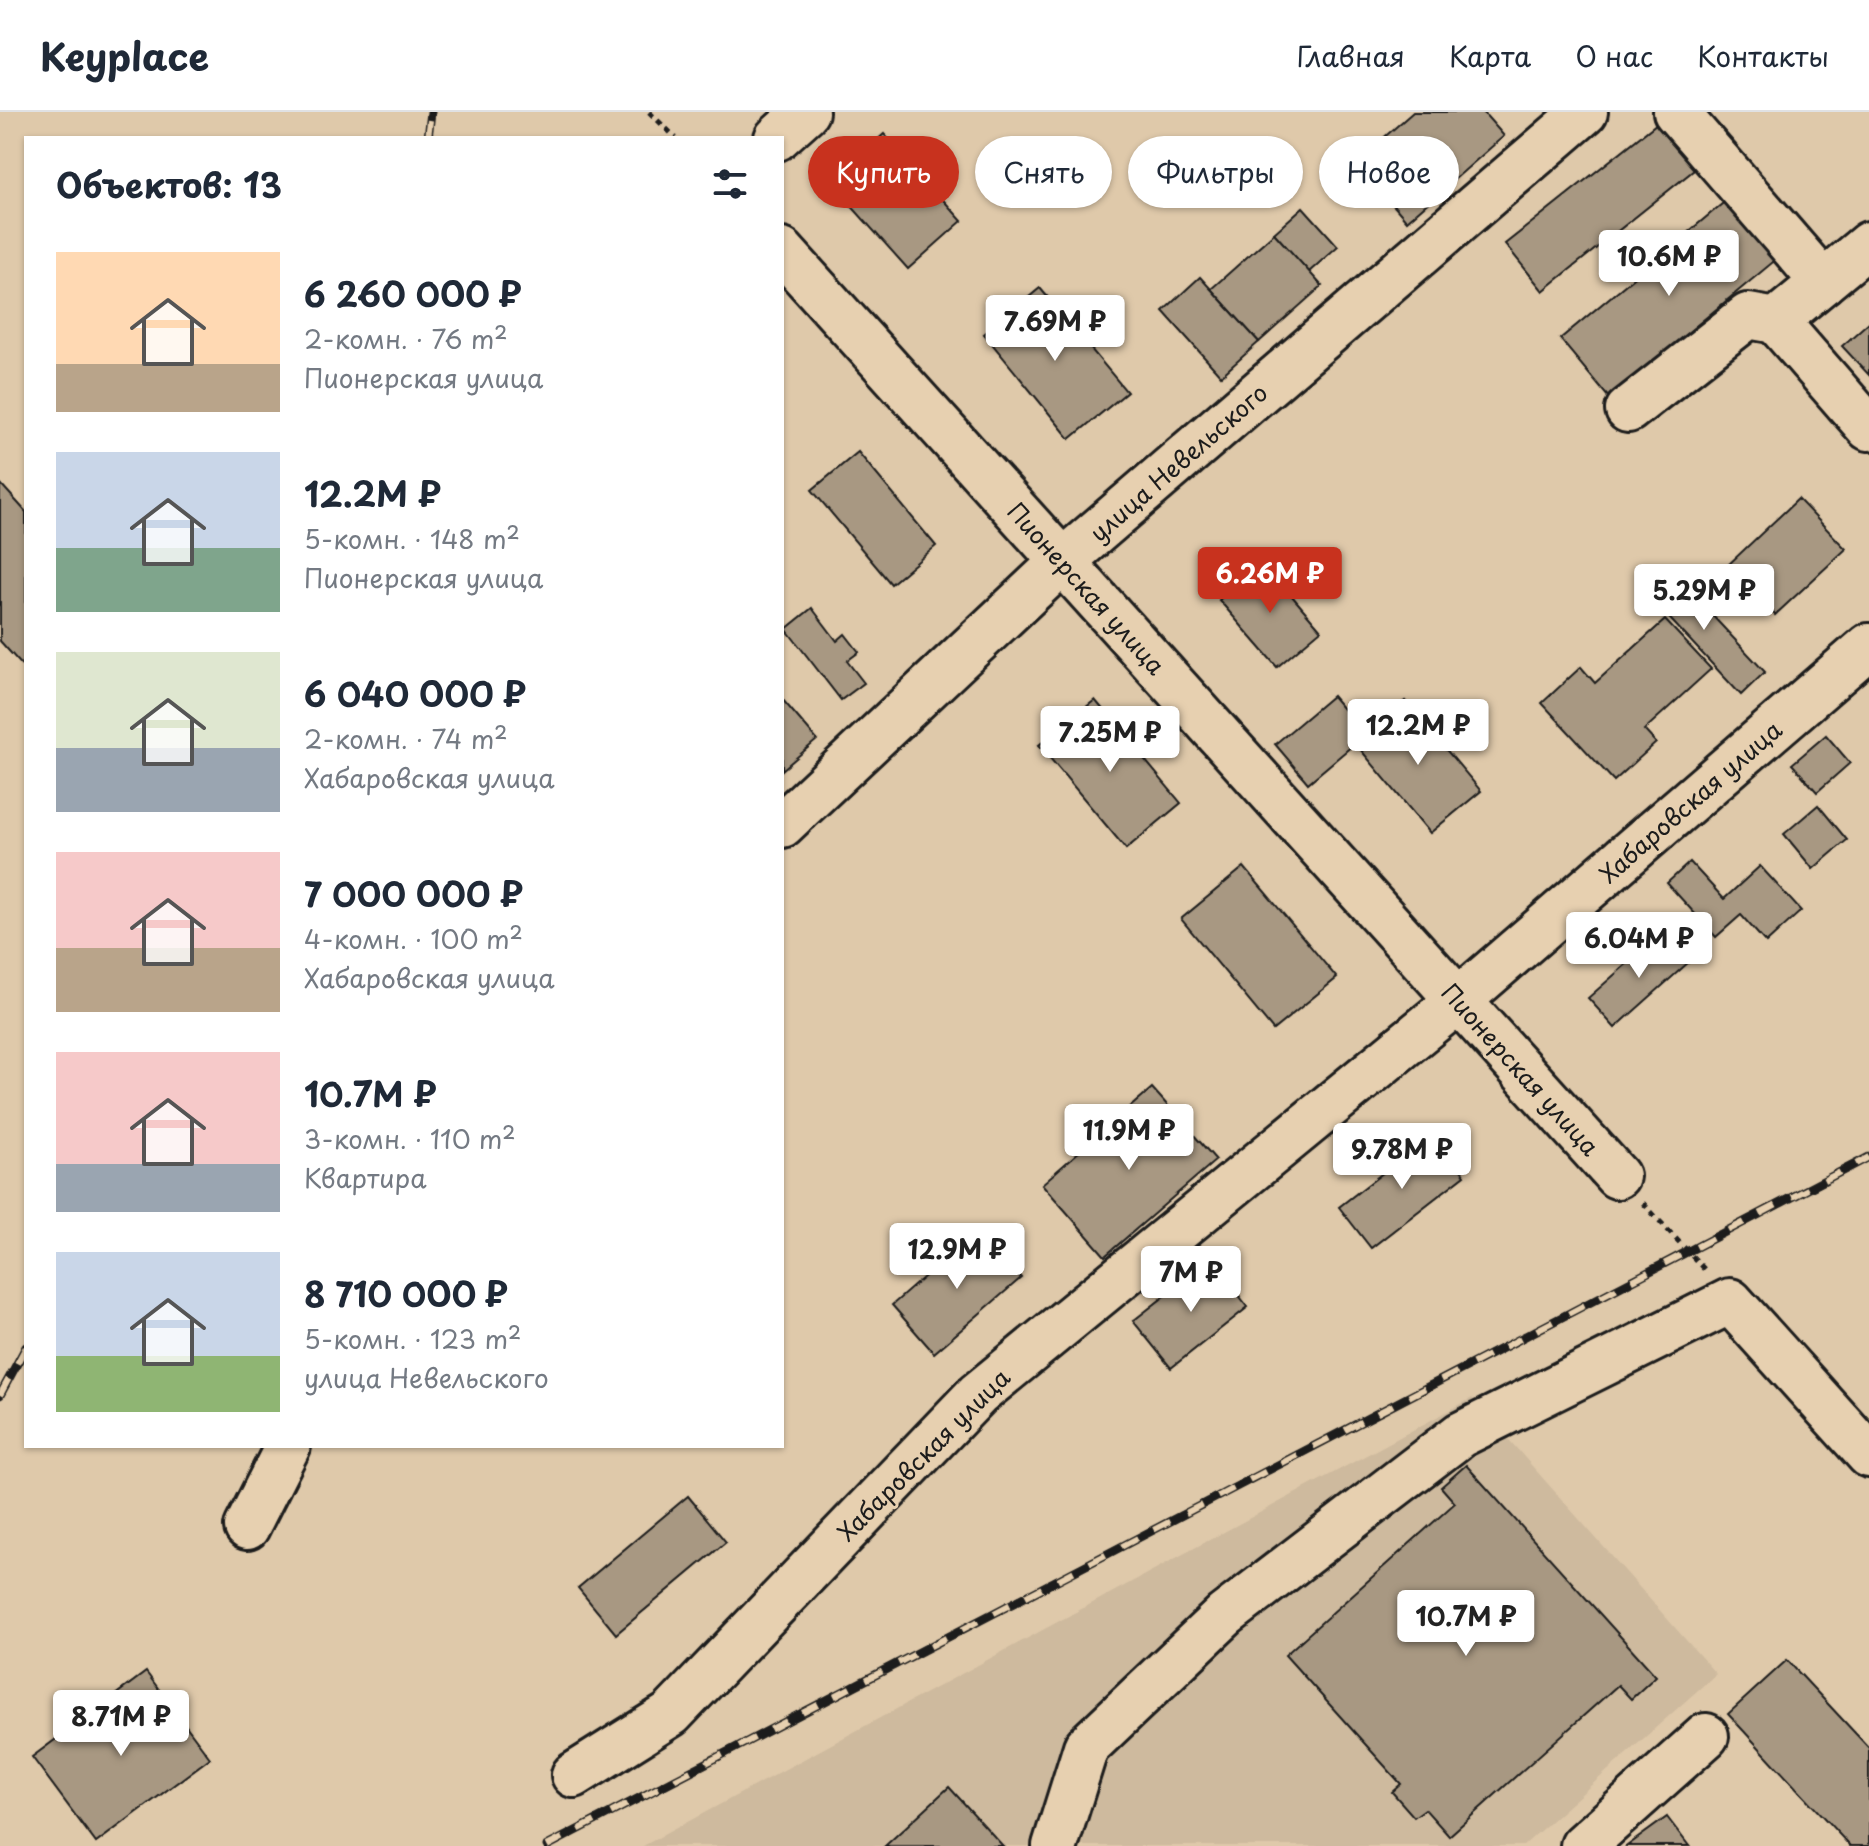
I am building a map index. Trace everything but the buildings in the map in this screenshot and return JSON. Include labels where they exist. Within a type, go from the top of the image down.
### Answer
[{"type":"street","points":[[779,136],[806,112]]},
{"type":"street","name":"улица Невельского","points":[[784,823],[1063,561],[1585,112]]},
{"type":"street","points":[[1676,112],[1823,282]]},
{"type":"street","points":[[1776,321],[1869,244]]},
{"type":"street","name":"Пионерская улица","points":[[784,253],[1617,1176]]},
{"type":"street","points":[[1628,410],[1748,316],[1776,321],[1869,428]]},
{"type":"street","name":"Хабаровская улица","points":[[574,1775],[671,1714],[978,1394],[1459,1000],[1869,646]]},
{"type":"street","points":[[1055,1846],[1086,1747],[1225,1615],[1460,1435],[1730,1301],[1869,1455]]},
{"type":"street","points":[[247,1527],[287,1448]]},
{"type":"street","points":[[1583,1846],[1706,1736]]},
{"type":"path","points":[[649,112],[674,136]]},
{"type":"path","points":[[1617,1176],[1689,1251],[1730,1301]]},
{"type":"shaded area","points":[[1472,1398],[1716,1674],[1523,1846],[643,1846]]},
{"type":"railway","points":[[428,136],[431,112]]},
{"type":"railway","points":[[547,1846],[1869,1157]]},
{"type":"railway","points":[[0,1395],[24,1351]]}]
